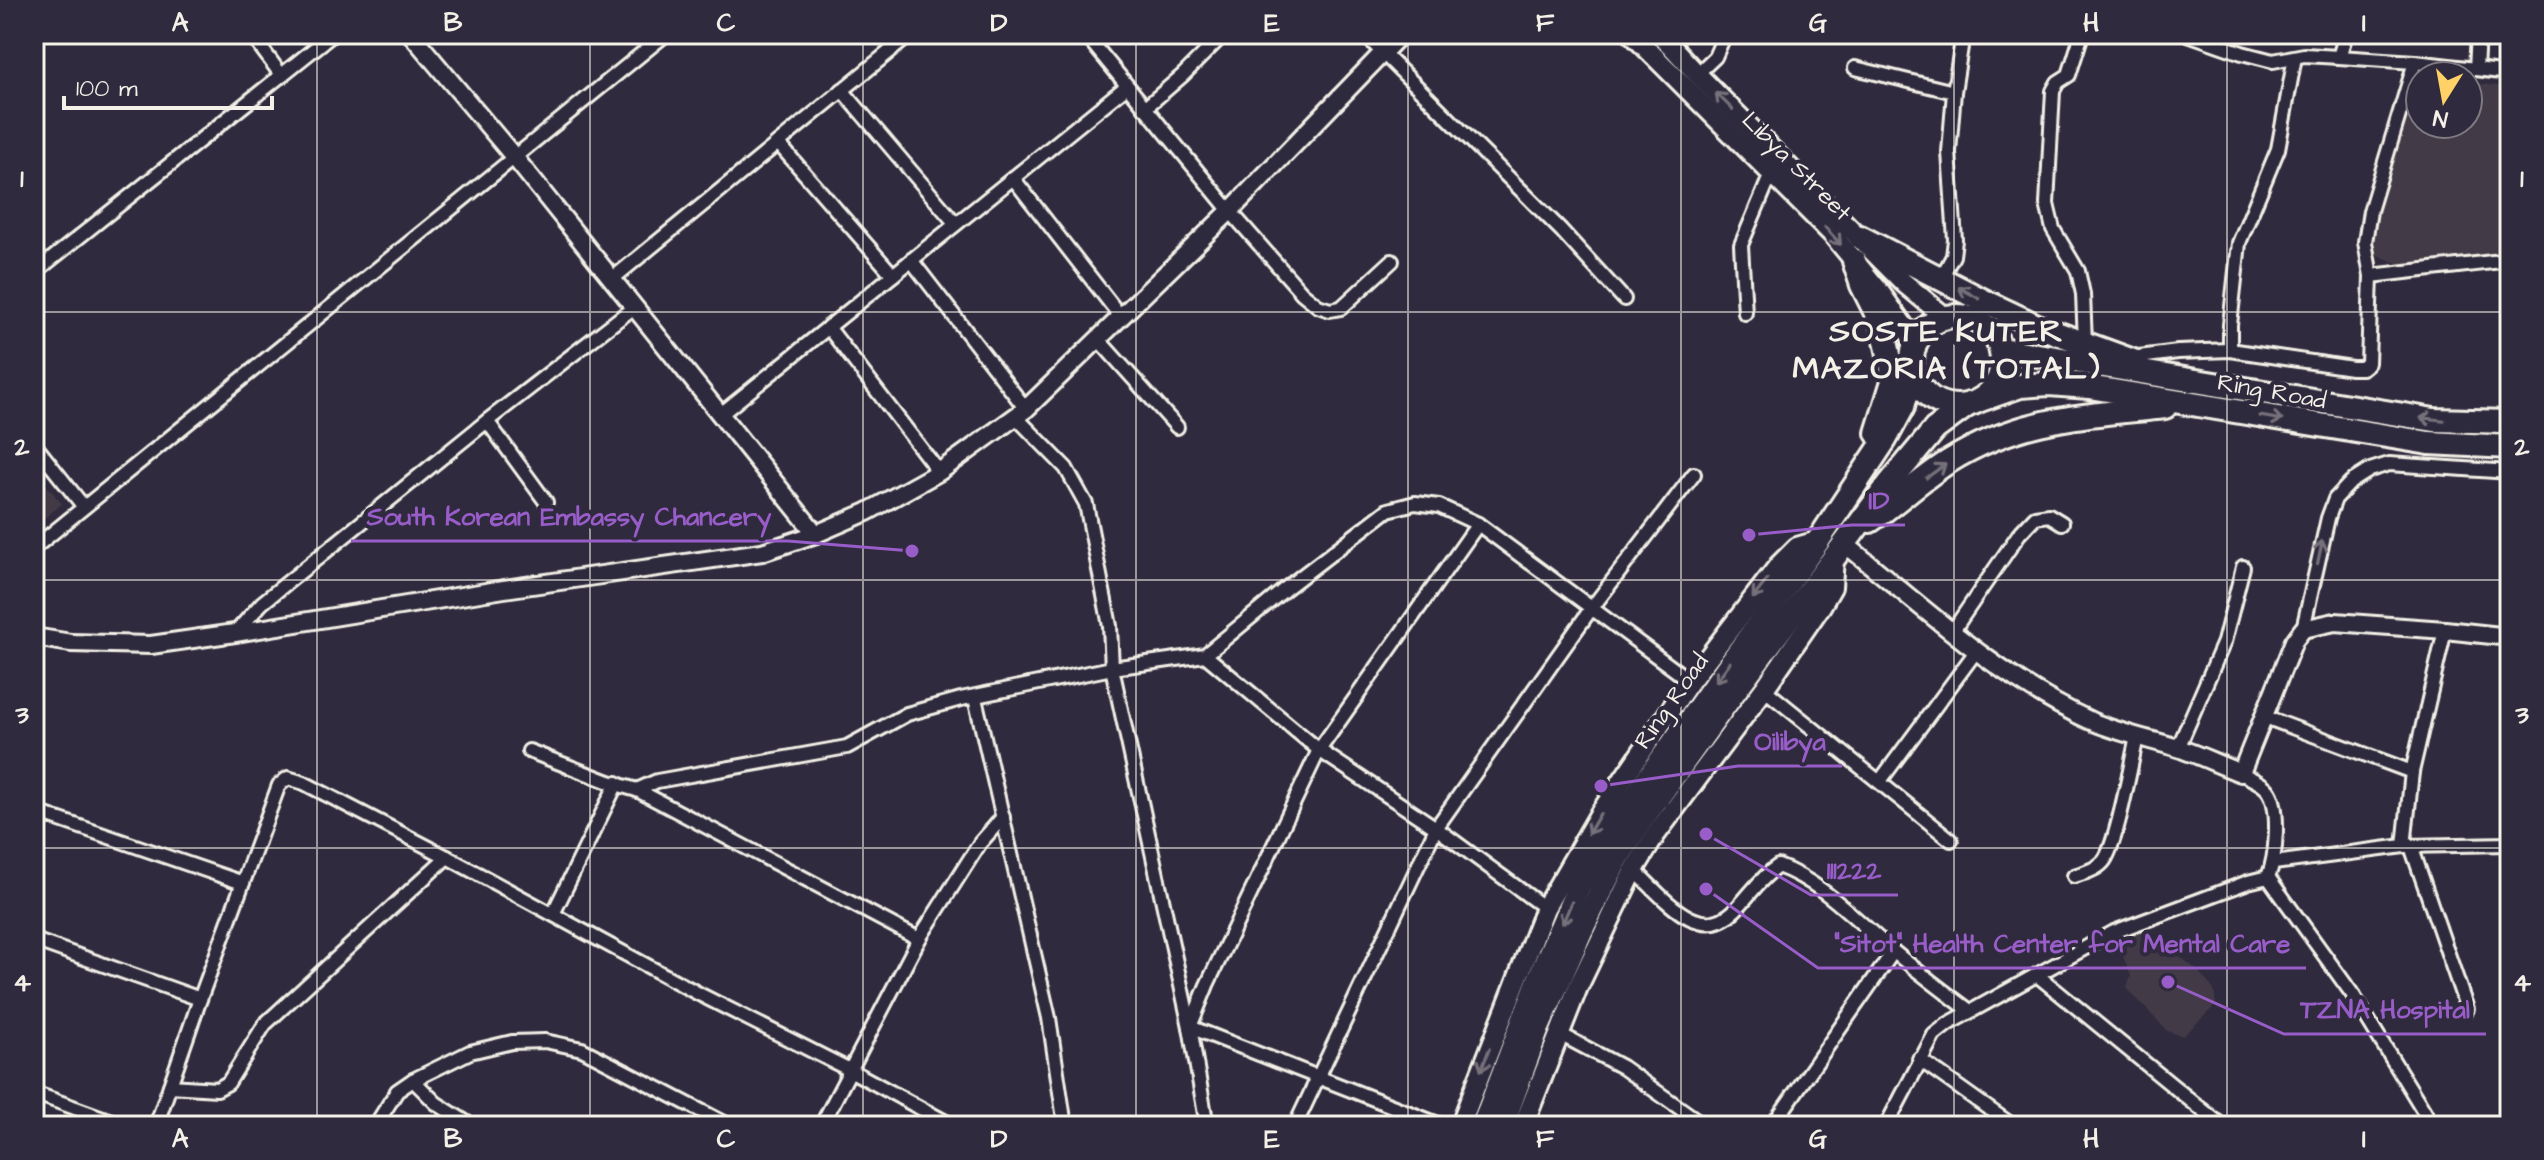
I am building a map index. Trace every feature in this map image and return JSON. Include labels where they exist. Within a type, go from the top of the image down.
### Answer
[{"type":"highway","points":[[1860,237],[2037,326],[2171,375]]},
{"type":"highway","points":[[1854,261],[1883,327],[1894,378],[1859,479]]},
{"type":"highway","points":[[1960,316],[1986,326],[2001,349],[2001,373],[1989,393],[1974,402],[1957,406],[1933,399],[1917,380],[1913,368],[1916,343],[1923,332],[1946,318],[1960,316]]},
{"type":"highway","name":"Ring Road","points":[[2001,349],[2434,420],[2510,422]]},
{"type":"highway","name":"Ring Road","points":[[1483,1126],[1578,888],[1610,831],[1818,541],[1885,440],[1903,407],[1913,368]]},
{"type":"highway","name":"Ring Road","points":[[1502,1126],[1582,929],[1616,861],[1641,821],[1889,484],[1935,429],[1974,402],[2020,386],[2049,384],[2089,387],[2429,443],[2510,447]]},
{"type":"highway","points":[[1843,545],[1948,462],[1977,445],[2025,426],[2066,417],[2195,404]]},
{"type":"main road","name":"Libya Street","points":[[1632,34],[1833,235],[1916,343]]},
{"type":"main road","name":"Libya Street","points":[[1660,34],[1904,283],[1946,318]]},
{"type":"main road","points":[[1460,1126],[1545,908],[1600,813],[1690,681],[1779,565],[1797,547],[1818,541]]},
{"type":"main road","points":[[1523,1126],[1584,973],[1634,870],[1698,775],[1764,689],[1832,587],[1843,545]]},
{"type":"street","points":[[251,34],[282,76]]},
{"type":"street","points":[[34,273],[333,34]]},
{"type":"street","points":[[411,34],[515,158],[816,534]]},
{"type":"street","points":[[34,548],[666,34]]},
{"type":"street","points":[[611,280],[911,34]]},
{"type":"street","points":[[1085,34],[1230,211],[1302,293],[1318,306],[1330,310],[1341,308],[1392,261]]},
{"type":"street","points":[[1145,108],[1224,34]]},
{"type":"street","points":[[1364,34],[1561,230],[1624,299]]},
{"type":"street","points":[[34,637],[71,643],[151,645],[235,633],[504,589],[762,552],[816,534],[867,512],[939,472],[1021,413],[1230,211],[1401,34]]},
{"type":"street","points":[[1697,74],[1715,57],[1725,34]]},
{"type":"street","points":[[1941,278],[1953,256],[1955,240],[1949,152],[1963,34]]},
{"type":"street","points":[[2082,34],[2069,75],[2058,82],[2053,91],[2047,204],[2053,229],[2078,271],[2083,294],[2085,343]]},
{"type":"street","points":[[2188,34],[2273,61],[2295,57],[2339,57],[2404,61]]},
{"type":"street","points":[[2339,57],[2346,34]]},
{"type":"street","points":[[2477,60],[2478,34]]},
{"type":"street","points":[[2230,350],[2239,243],[2278,149],[2295,57]]},
{"type":"street","points":[[1855,68],[1954,92]]},
{"type":"street","points":[[2484,70],[2510,73]]},
{"type":"street","points":[[721,414],[1127,86]]},
{"type":"street","points":[[842,90],[956,224]]},
{"type":"street","points":[[2128,359],[2178,352],[2230,350],[2362,368],[2368,363],[2371,276],[2365,242],[2370,211],[2404,98]]},
{"type":"street","points":[[778,143],[893,275]]},
{"type":"street","points":[[1745,313],[1741,245],[1771,174]]},
{"type":"street","points":[[1013,178],[1121,317]]},
{"type":"street","points":[[911,260],[1021,413],[1066,468],[1086,504],[1110,626],[1112,668],[1190,1027],[1207,1126]]},
{"type":"street","points":[[2371,276],[2510,260]]},
{"type":"street","points":[[235,633],[262,603],[487,421],[633,308]]},
{"type":"street","points":[[828,327],[939,472]]},
{"type":"street","points":[[1098,339],[1177,427]]},
{"type":"street","points":[[487,421],[546,502]]},
{"type":"street","points":[[34,444],[84,507]]},
{"type":"street","points":[[2241,773],[2294,641],[2303,629],[2335,499],[2351,482],[2370,470],[2389,464],[2510,472]]},
{"type":"street","points":[[1295,1126],[1436,828],[1591,609],[1694,474]]},
{"type":"street","points":[[637,790],[657,781],[847,747],[907,714],[939,704],[1112,668],[1205,655],[1388,510],[1415,503],[1439,506],[1478,524],[1690,681]]},
{"type":"street","points":[[1952,632],[2019,534],[2035,517],[2049,515],[2062,523]]},
{"type":"street","points":[[1190,1027],[1319,750],[1478,524]]},
{"type":"street","points":[[1843,545],[1952,632],[2033,690],[2092,721],[2178,748],[2241,773],[2266,787],[2273,799],[2275,834],[2274,863],[2268,877]]},
{"type":"street","points":[[2178,748],[2224,642],[2243,567]]},
{"type":"street","points":[[2303,629],[2335,622],[2510,637]]},
{"type":"street","points":[[2445,630],[2412,772],[2407,846],[2467,1009]]},
{"type":"street","points":[[1880,781],[1977,650]]},
{"type":"street","points":[[1205,655],[1319,750],[1436,828],[1545,908]]},
{"type":"street","points":[[1764,689],[1951,840]]},
{"type":"street","points":[[975,698],[1049,1018],[1065,1126]]},
{"type":"street","points":[[2265,717],[2412,772]]},
{"type":"street","points":[[2074,876],[2089,872],[2103,862],[2113,842],[2137,737]]},
{"type":"street","points":[[529,751],[637,790],[919,939]]},
{"type":"street","points":[[156,1126],[279,785],[288,778],[304,783],[447,857],[699,994],[953,1126]]},
{"type":"street","points":[[553,914],[617,783]]},
{"type":"street","points":[[34,811],[243,883]]},
{"type":"street","points":[[821,1126],[919,939],[980,843],[1003,817]]},
{"type":"street","points":[[2274,863],[2407,846],[2510,844]]},
{"type":"street","points":[[170,1086],[217,1089],[228,1083],[265,1024],[447,857]]},
{"type":"street","points":[[1634,870],[1689,919],[1706,924],[1720,922],[1734,911],[1765,875],[1778,866],[1793,872],[1818,888],[1893,952],[1970,1011]]},
{"type":"street","points":[[1886,1126],[1934,1035],[1970,1011],[2114,932],[2268,877]]},
{"type":"street","points":[[2268,877],[2353,995],[2433,1126]]},
{"type":"street","points":[[34,940],[200,999]]},
{"type":"street","points":[[1772,1126],[1893,952]]},
{"type":"street","points":[[2037,975],[2222,1126]]},
{"type":"street","points":[[1190,1027],[1443,1126]]},
{"type":"street","points":[[1558,1033],[1622,1067],[1705,1126]]},
{"type":"street","points":[[375,1126],[397,1091],[413,1080],[470,1052],[512,1042],[545,1041],[582,1049],[704,1121],[730,1126]]},
{"type":"street","points":[[1919,1059],[2013,1126]]},
{"type":"street","points":[[413,1080],[436,1103],[472,1126]]},
{"type":"street","points":[[34,1093],[125,1126]]},
{"type":"shaded area","points":[[2484,85],[2510,87],[2510,255],[2409,268],[2373,253],[2373,212],[2404,105],[2404,140],[2484,140]]},
{"type":"shaded area","points":[[34,470],[62,504],[34,526]]},
{"type":"shaded area","points":[[2141,925],[2198,971],[2214,990],[2216,1005],[2183,1036],[2167,1031],[2127,988],[2131,976],[2114,935]]},
{"type":"place","name":"ID","points":[[1749,535]]},
{"type":"place","name":"South Korean Embassy Chancery","points":[[912,551]]},
{"type":"place","name":"Oilibya","points":[[1601,786]]},
{"type":"place","name":"111222","points":[[1706,834]]},
{"type":"place","name":"“Sitot” Health Center for Mental Care","points":[[1706,889]]},
{"type":"place","name":"TZNA Hospital","points":[[2168,982]]},
{"type":"district","name":"SOSTE KUTER MAZORIA (TOTAL)","points":[[1947,348]]}]
